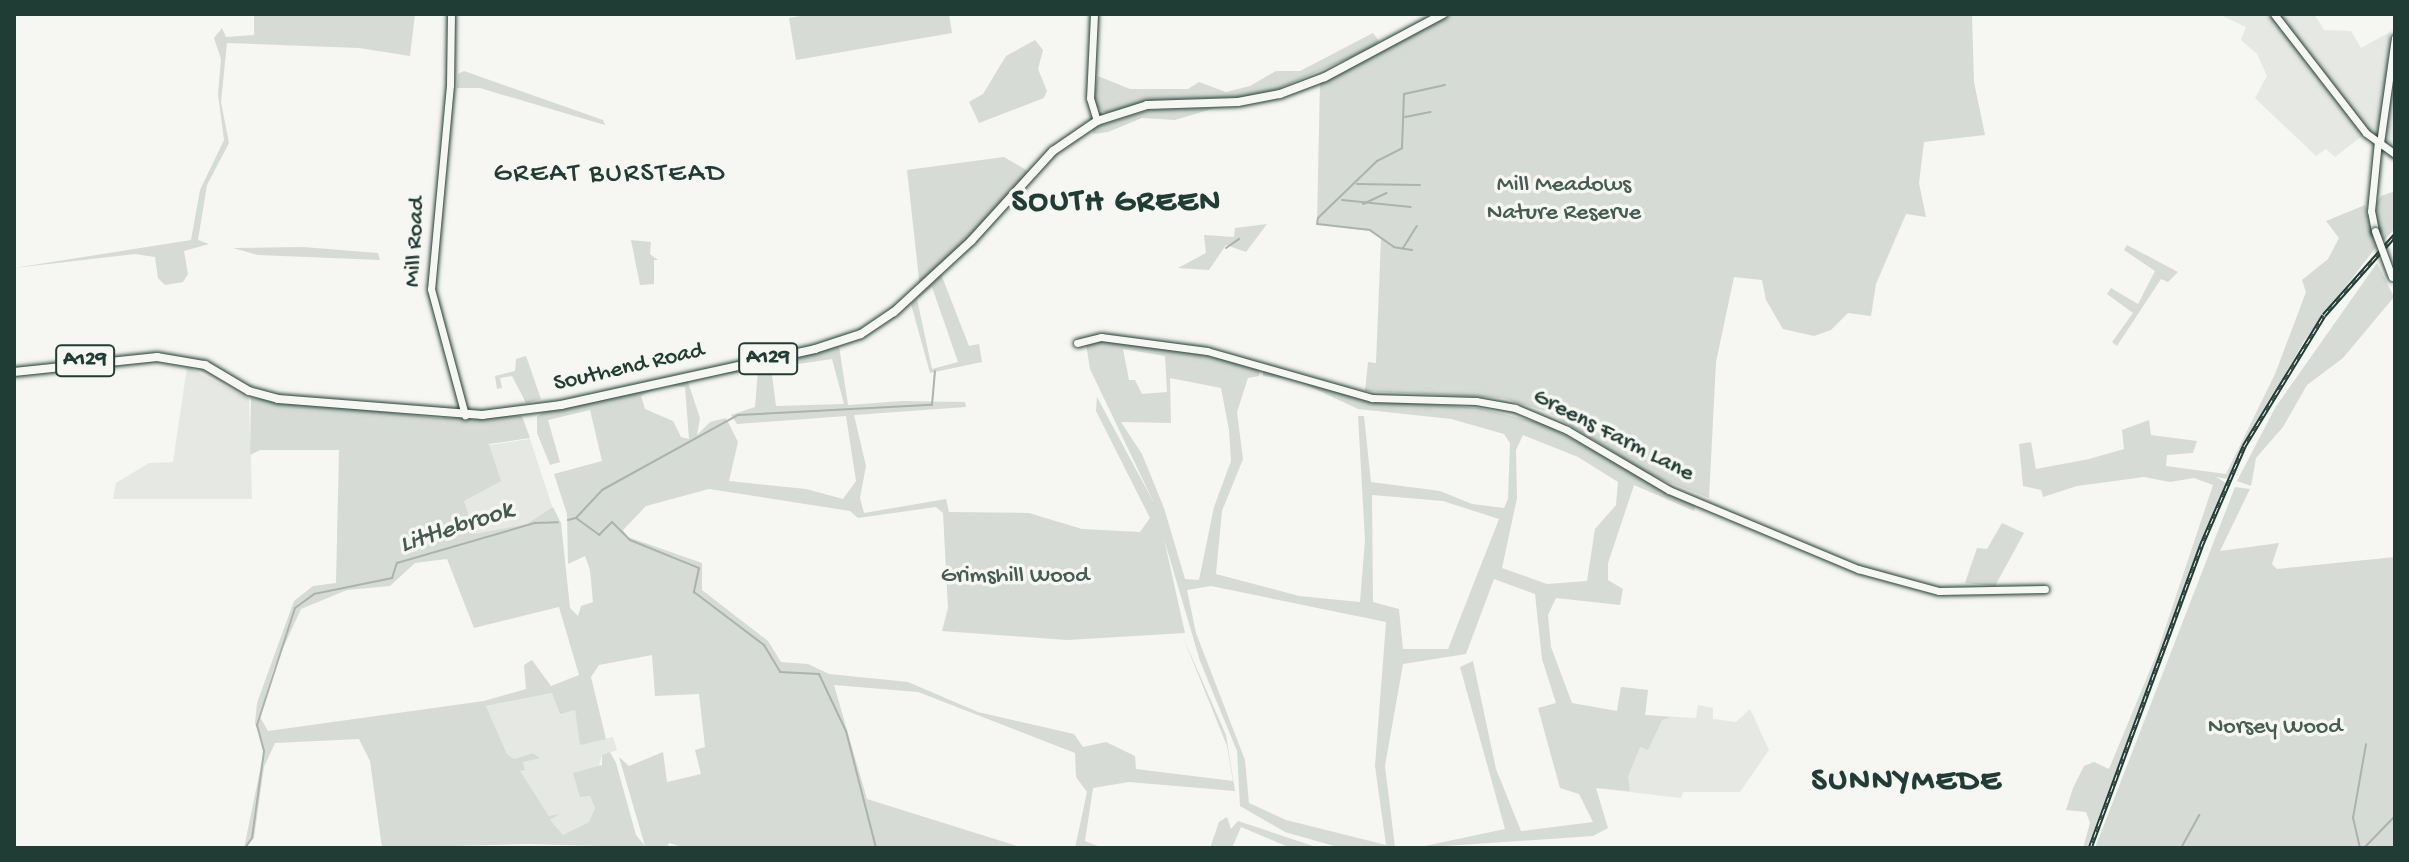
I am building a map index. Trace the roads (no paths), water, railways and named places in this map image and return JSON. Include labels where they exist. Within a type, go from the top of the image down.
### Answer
[{"type":"main road","name":"Southend Road","points":[[14,372],[157,357],[205,365],[249,391],[278,399],[465,415],[561,405],[815,349],[861,334],[894,312],[971,241],[1053,151],[1097,121],[1147,105],[1238,102],[1280,94],[1325,77],[1443,14]]},
{"type":"street","name":"Mill Road","points":[[451,14],[451,67],[431,271],[435,309],[465,415]]},
{"type":"street","points":[[1094,14],[1090,98],[1097,121]]},
{"type":"street","points":[[2274,14],[2379,142],[2395,154]]},
{"type":"street","points":[[2394,281],[2375,231],[2371,211],[2395,38]]},
{"type":"street","name":"Greens Farm Lane","points":[[1077,343],[1101,337],[1207,351],[1272,365],[1372,398],[1476,401],[1515,408],[1567,430],[1669,490],[1842,563],[1960,592],[2045,589]]},
{"type":"waterway","points":[[1412,250],[1394,247],[1370,230],[1317,224],[1318,218],[1377,161],[1402,148],[1404,94],[1445,85]]},
{"type":"waterway","points":[[1405,117],[1431,112]]},
{"type":"waterway","points":[[1357,184],[1420,185]]},
{"type":"waterway","points":[[1363,204],[1387,193]]},
{"type":"waterway","points":[[1342,200],[1411,207]]},
{"type":"waterway","points":[[1403,248],[1417,226]]},
{"type":"waterway","points":[[1226,248],[1239,239]]},
{"type":"waterway","name":"Littlebrook","points":[[568,520],[576,518],[602,490],[738,415],[932,405],[935,371]]},
{"type":"waterway","points":[[576,518],[599,535],[612,522],[630,540],[699,568],[694,592],[764,645],[780,672],[819,674],[846,731],[876,848]]},
{"type":"waterway","name":"Littlebrook","points":[[245,848],[252,838],[264,751],[257,725],[295,608],[314,594],[392,578],[397,563],[535,523],[558,522]]},
{"type":"waterway","points":[[2360,848],[2353,818],[2366,744]]},
{"type":"waterway","points":[[2181,848],[2199,815]]},
{"type":"waterway","points":[[2364,848],[2395,816]]},
{"type":"railway","points":[[2090,848],[2201,546],[2244,446],[2324,315],[2395,235]]},
{"type":"district","name":"GREAT BURSTEAD","points":[[610,175]]},
{"type":"district","name":"SOUTH GREEN","points":[[1117,203]]},
{"type":"district","name":"SUNNYMEDE","points":[[1907,782]]},
{"type":"park label","name":"Mill Meadows Nature Reserve","points":[[1564,200]]},
{"type":"park label","name":"Grimshill Wood","points":[[1015,577]]},
{"type":"park label","name":"Norsey Wood","points":[[2275,728]]}]
